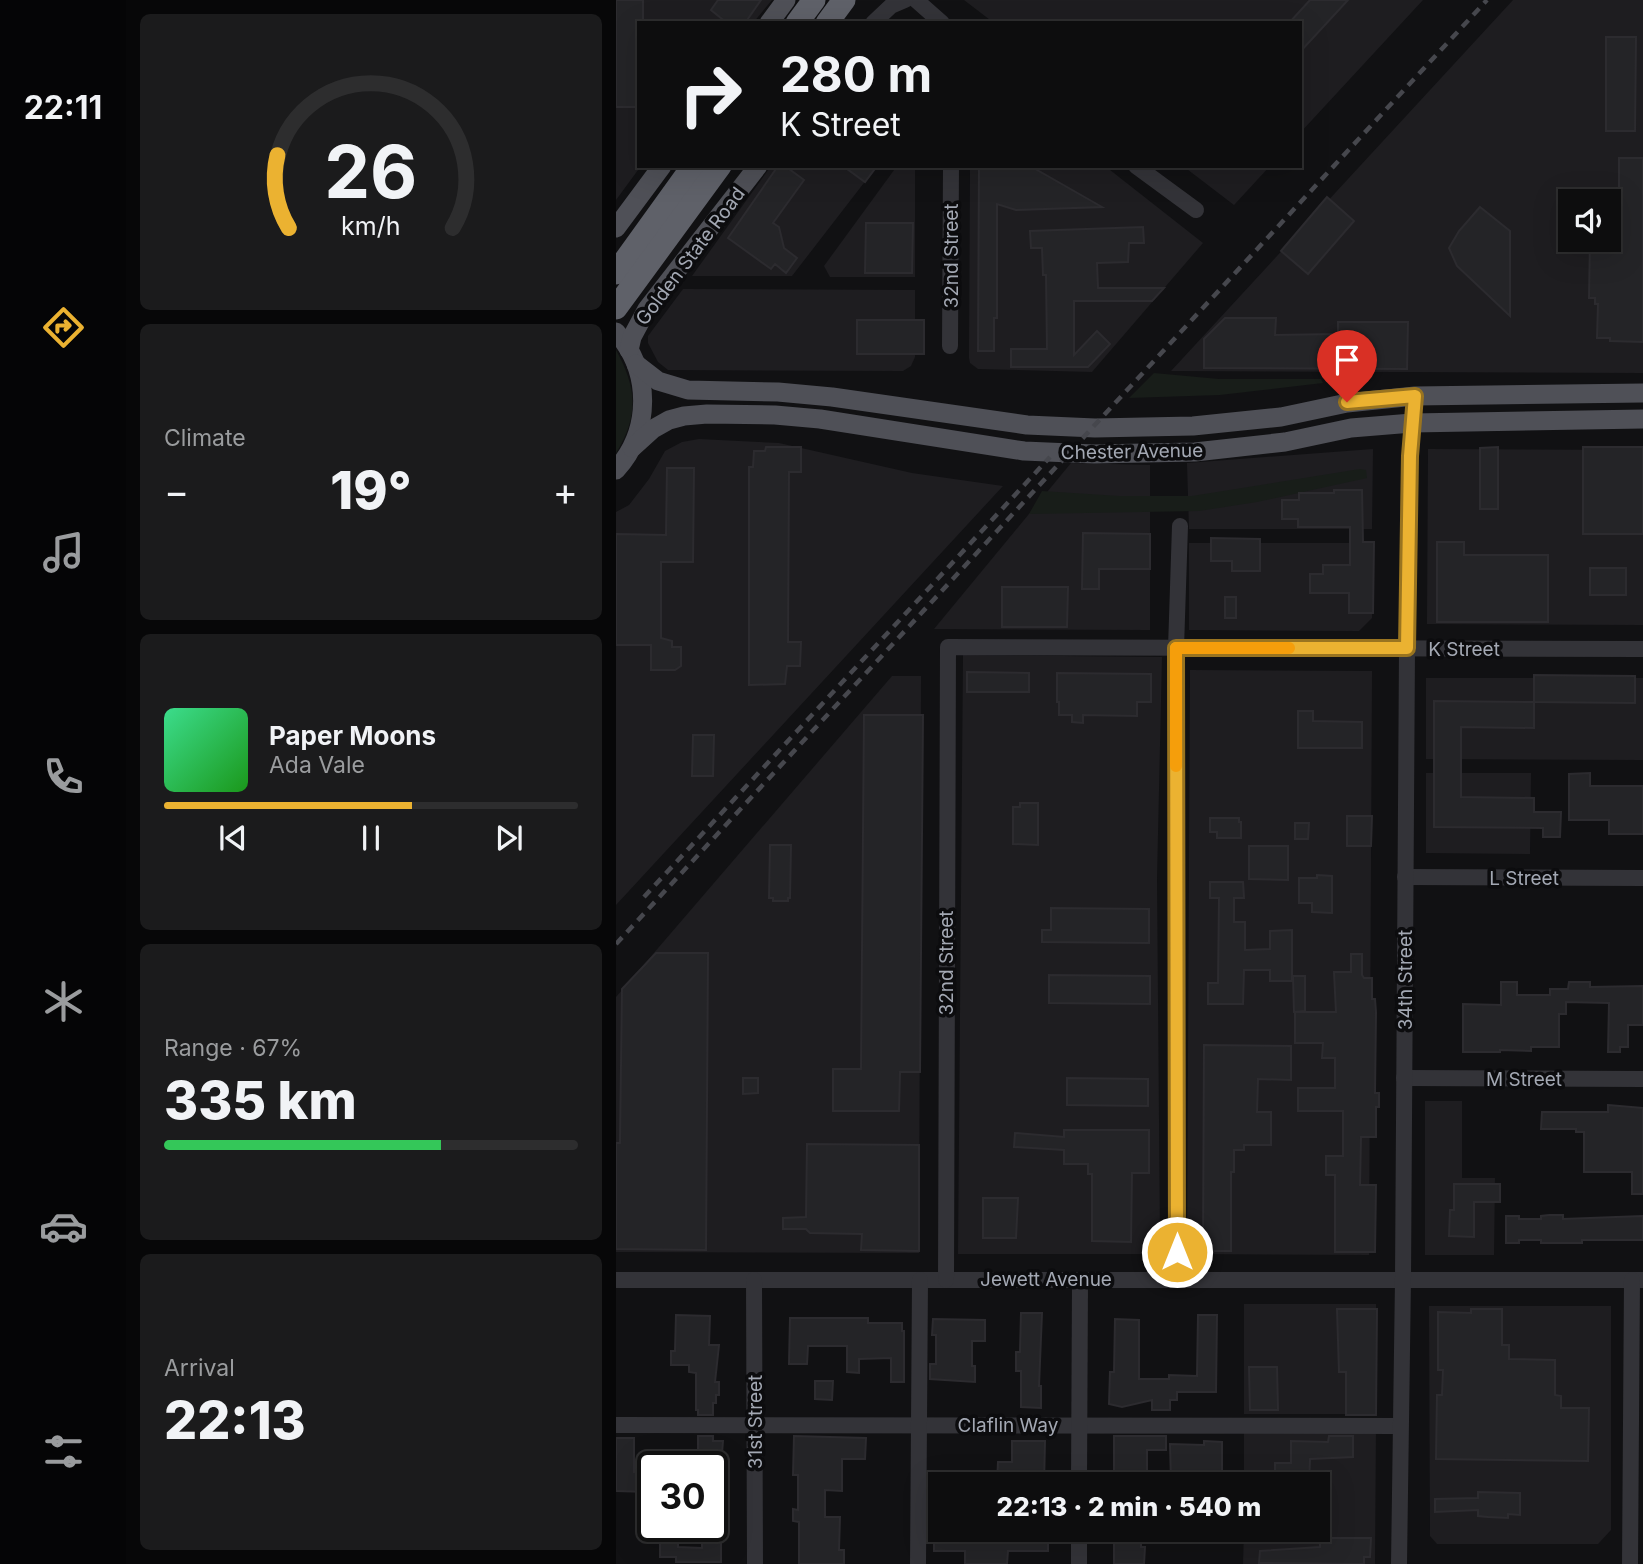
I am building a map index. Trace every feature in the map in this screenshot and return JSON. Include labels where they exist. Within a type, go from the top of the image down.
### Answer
[{"type":"highway","points":[[798,21],[814,0]]},
{"type":"highway","points":[[828,21],[844,0]]},
{"type":"highway","points":[[847,21],[860,0]]},
{"type":"highway","points":[[616,308],[693,168]]},
{"type":"highway","points":[[616,273],[649,244],[718,168]]},
{"type":"main road","points":[[770,21],[786,0]]},
{"type":"main road","points":[[616,228],[661,168]]},
{"type":"main road","name":"Golden State Road","points":[[633,357],[632,337],[647,309],[756,168]]},
{"type":"main road","points":[[616,332],[633,357],[642,385],[643,407],[640,428],[632,448],[616,470]]},
{"type":"main road","name":"Chester Avenue","points":[[633,357],[658,382],[688,390],[778,392],[832,397],[1027,425],[1095,428],[1193,426],[1281,416],[1347,402],[1415,396],[1643,393]]},
{"type":"main road","name":"Chester Avenue","points":[[632,448],[653,429],[669,420],[684,415],[706,414],[820,419],[1024,451],[1094,454],[1208,450],[1285,442],[1351,428],[1412,423],[1643,419]]},
{"type":"street","points":[[875,21],[891,6],[905,0]]},
{"type":"street","points":[[916,0],[940,21]]},
{"type":"street","name":"32nd Street","points":[[950,346],[951,168]]},
{"type":"street","points":[[1139,168],[1196,210]]},
{"type":"street","name":"34th Street","points":[[1399,1564],[1407,648],[1412,423],[1415,396]]},
{"type":"street","points":[[1177,1279],[1176,648],[1180,526]]},
{"type":"street","name":"32nd Street","points":[[946,1279],[948,647]]},
{"type":"street","name":"K Street","points":[[948,647],[1643,649]]},
{"type":"street","name":"L Street","points":[[1405,877],[1643,878]]},
{"type":"street","name":"M Street","points":[[1404,1078],[1643,1079]]},
{"type":"street","points":[[918,1564],[920,1279]]},
{"type":"street","points":[[1079,1472],[1080,1279]]},
{"type":"street","name":"Jewett Avenue","points":[[616,1280],[1637,1280]]},
{"type":"street","name":"31st Street","points":[[754,1280],[755,1564]]},
{"type":"street","points":[[1630,1564],[1637,1280]]},
{"type":"street","name":"Claflin Way","points":[[616,1425],[1401,1426]]},
{"type":"street","points":[[1079,1542],[1079,1564]]},
{"type":"shaded area","points":[[616,0],[772,0],[755,21],[637,21],[637,168],[640,168],[616,200]]},
{"type":"shaded area","points":[[964,0],[1423,0],[1302,131],[1302,21],[991,21]]},
{"type":"shaded area","points":[[1513,0],[1643,0],[1643,373],[1171,371]]},
{"type":"shaded area","points":[[770,168],[875,168],[792,276],[692,276]]},
{"type":"shaded area","points":[[896,168],[915,168],[915,277],[830,277],[824,266]]},
{"type":"shaded area","points":[[970,168],[1108,168],[1203,243],[1092,372],[978,369],[970,363]]},
{"type":"shaded area","points":[[1186,168],[1268,168],[1234,205]]},
{"type":"shaded area","points":[[683,289],[915,290],[915,357],[911,366],[903,371],[668,370],[658,362],[648,343],[648,336]]},
{"type":"shaded area","points":[[616,350],[628,377],[632,414],[629,427],[616,453]]},
{"type":"shaded area","points":[[1154,373],[1219,379],[1321,379],[1323,383],[1220,395],[1129,398]]},
{"type":"shaded area","points":[[699,439],[779,443],[912,473],[1003,486],[616,905],[616,512],[629,505],[649,479],[665,451],[682,442]]},
{"type":"shaded area","points":[[1373,449],[1372,529],[1189,529],[1187,463]]},
{"type":"shaded area","points":[[1428,449],[1643,450],[1643,625],[1427,624]]},
{"type":"shaded area","points":[[1071,463],[1150,465],[1150,630],[934,629]]},
{"type":"shaded area","points":[[1366,470],[1367,478],[1257,502],[1199,511],[1029,514],[1042,491],[1119,496],[1192,496]]},
{"type":"shaded area","points":[[1189,543],[1372,543],[1372,618],[1359,631],[1189,630]]},
{"type":"shaded area","points":[[963,655],[1162,657],[1157,879],[1160,1239],[1148,1254],[958,1254]]},
{"type":"shaded area","points":[[1190,670],[1372,671],[1369,1255],[1187,1254]]},
{"type":"shaded area","points":[[892,676],[921,676],[919,1253],[616,1252],[616,997]]},
{"type":"shaded area","points":[[1426,678],[1643,678],[1643,760],[1426,759]]},
{"type":"shaded area","points":[[1426,773],[1531,773],[1530,854],[1426,853]]},
{"type":"shaded area","points":[[1425,1101],[1462,1101],[1462,1178],[1495,1178],[1494,1255],[1425,1255]]},
{"type":"shaded area","points":[[1244,1304],[1376,1304],[1376,1414],[1244,1414]]},
{"type":"shaded area","points":[[1429,1306],[1611,1306],[1611,1530],[1598,1544],[1437,1544],[1430,1536]]},
{"type":"shaded area","points":[[1244,1427],[1376,1427],[1375,1564],[1243,1564],[1244,1542],[1330,1542],[1330,1472],[1244,1472]]},
{"type":"building","points":[[616,0],[643,0],[643,21],[637,21],[637,107],[616,107]]},
{"type":"building","points":[[718,0],[761,0],[746,21],[725,21],[711,10]]},
{"type":"building","points":[[1310,0],[1348,0],[1302,50],[1302,21],[1291,21]]},
{"type":"building","points":[[1606,37],[1636,37],[1635,131],[1606,131]]},
{"type":"building","points":[[1619,158],[1643,158],[1643,342],[1597,338],[1598,304],[1595,304],[1595,298],[1589,298],[1590,252],[1621,252]]},
{"type":"building","points":[[777,168],[788,168],[804,180],[773,223],[779,227],[784,248],[797,258],[786,273],[775,264],[771,269],[728,238]]},
{"type":"building","points":[[846,168],[876,168],[865,182]]},
{"type":"building","points":[[979,168],[1034,168],[1102,207],[1016,210],[997,204],[997,318],[994,318],[994,351],[978,351]]},
{"type":"building","points":[[1327,197],[1354,221],[1308,274],[1281,251]]},
{"type":"building","points":[[1480,207],[1510,231],[1510,316],[1457,266],[1449,248],[1459,231]]},
{"type":"building","points":[[866,223],[913,223],[912,273],[865,273]]},
{"type":"building","points":[[1143,227],[1144,243],[1129,243],[1128,262],[1097,263],[1098,288],[1164,288],[1152,301],[1074,301],[1074,355],[1097,331],[1110,344],[1088,367],[1011,367],[1011,349],[1047,349],[1046,275],[1043,275],[1042,248],[1031,248],[1030,231]]},
{"type":"building","points":[[1225,318],[1276,318],[1275,335],[1338,334],[1338,322],[1408,322],[1407,369],[1204,368],[1204,339]]},
{"type":"building","points":[[857,320],[924,320],[924,354],[857,354]]},
{"type":"building","points":[[766,447],[801,447],[801,472],[789,472],[788,642],[801,642],[800,666],[787,666],[785,684],[749,685],[749,467],[753,467],[754,451],[765,451]]},
{"type":"building","points":[[1498,447],[1498,509],[1480,509],[1480,448]]},
{"type":"building","points":[[1583,447],[1643,447],[1643,534],[1583,534]]},
{"type":"building","points":[[667,468],[694,468],[693,562],[661,562],[661,638],[672,641],[672,647],[681,647],[681,666],[675,670],[651,670],[651,645],[616,645],[616,534],[666,535]]},
{"type":"building","points":[[1334,490],[1362,490],[1363,542],[1374,542],[1373,613],[1349,613],[1349,593],[1310,593],[1310,574],[1323,574],[1323,565],[1350,565],[1350,527],[1298,527],[1298,519],[1282,519],[1282,500],[1299,500],[1299,493],[1334,493]]},
{"type":"building","points":[[1083,533],[1150,534],[1150,569],[1099,569],[1099,589],[1082,589]]},
{"type":"building","points":[[1211,538],[1260,539],[1260,571],[1232,571],[1232,561],[1211,561]]},
{"type":"building","points":[[1437,542],[1464,542],[1464,555],[1548,555],[1548,622],[1437,622]]},
{"type":"building","points":[[1590,568],[1626,568],[1626,595],[1590,595]]},
{"type":"building","points":[[1002,587],[1068,587],[1067,627],[1002,627]]},
{"type":"building","points":[[1225,597],[1236,597],[1236,618],[1225,618]]},
{"type":"building","points":[[967,672],[1029,673],[1029,692],[967,692]]},
{"type":"building","points":[[1057,673],[1151,674],[1151,702],[1137,702],[1137,716],[1083,715],[1083,723],[1072,722],[1072,715],[1059,715]]},
{"type":"building","points":[[1534,675],[1635,676],[1635,703],[1534,702]]},
{"type":"building","points":[[1434,701],[1534,702],[1534,728],[1461,727],[1461,797],[1534,798],[1534,812],[1561,812],[1560,837],[1543,837],[1543,828],[1434,827]]},
{"type":"building","points":[[1298,711],[1313,711],[1313,721],[1362,722],[1362,748],[1298,748]]},
{"type":"building","points":[[864,715],[923,715],[920,1072],[900,1072],[899,1111],[833,1111],[833,1069],[861,1069]]},
{"type":"building","points":[[693,735],[714,735],[713,776],[692,776]]},
{"type":"building","points":[[1590,773],[1590,786],[1643,786],[1643,834],[1609,834],[1609,820],[1569,820],[1569,774]]},
{"type":"building","points":[[1020,803],[1038,803],[1038,845],[1013,844],[1013,807],[1020,807]]},
{"type":"building","points":[[1347,816],[1372,816],[1371,846],[1347,846]]},
{"type":"building","points":[[1210,818],[1239,818],[1241,838],[1217,838],[1217,832],[1210,832]]},
{"type":"building","points":[[1295,823],[1309,823],[1308,839],[1295,839]]},
{"type":"building","points":[[770,845],[791,845],[788,901],[773,901],[773,898],[769,898]]},
{"type":"building","points":[[1249,846],[1288,846],[1288,880],[1249,879]]},
{"type":"building","points":[[1317,875],[1332,876],[1332,913],[1312,912],[1312,903],[1299,903],[1299,878],[1317,878]]},
{"type":"building","points":[[1210,882],[1243,882],[1244,898],[1234,898],[1234,922],[1245,922],[1245,950],[1270,949],[1270,931],[1292,930],[1292,981],[1270,981],[1270,970],[1244,970],[1243,1004],[1208,1004],[1208,983],[1218,983],[1219,898],[1210,898]]},
{"type":"building","points":[[1051,908],[1149,909],[1149,943],[1042,942],[1042,930],[1051,930]]},
{"type":"building","points":[[656,953],[708,953],[706,1250],[616,1249],[616,1143],[620,1143],[622,989]]},
{"type":"building","points":[[1351,954],[1362,954],[1362,975],[1364,978],[1372,978],[1372,999],[1375,999],[1375,1093],[1379,1093],[1379,1107],[1376,1107],[1376,1137],[1361,1137],[1360,1185],[1376,1185],[1375,1252],[1335,1252],[1335,1175],[1326,1175],[1326,1156],[1343,1156],[1343,1111],[1298,1111],[1298,1088],[1335,1088],[1335,1058],[1322,1058],[1323,1043],[1295,1043],[1295,1012],[1336,1012],[1334,972],[1351,972]]},
{"type":"building","points":[[1049,975],[1150,976],[1150,1004],[1049,1003]]},
{"type":"building","points":[[1293,976],[1305,976],[1305,1011],[1294,1012]]},
{"type":"building","points":[[1501,982],[1517,982],[1517,995],[1550,995],[1550,989],[1568,989],[1569,982],[1590,982],[1590,987],[1643,986],[1643,1025],[1628,1025],[1628,1047],[1620,1047],[1620,1052],[1608,1052],[1609,1003],[1566,1002],[1566,1014],[1559,1014],[1559,1047],[1531,1047],[1531,1051],[1463,1052],[1463,1004],[1501,1005]]},
{"type":"building","points":[[1204,1045],[1291,1046],[1291,1080],[1258,1079],[1257,1112],[1271,1112],[1271,1145],[1244,1145],[1244,1150],[1234,1150],[1234,1172],[1231,1172],[1231,1251],[1203,1251]]},
{"type":"building","points":[[743,1078],[758,1078],[758,1093],[743,1094]]},
{"type":"building","points":[[1067,1078],[1148,1079],[1148,1106],[1067,1105]]},
{"type":"building","points":[[1608,1105],[1643,1108],[1643,1194],[1632,1194],[1632,1172],[1584,1172],[1584,1132],[1576,1132],[1576,1129],[1541,1129],[1542,1112],[1608,1112]]},
{"type":"building","points":[[1064,1130],[1149,1130],[1149,1173],[1132,1173],[1131,1242],[1092,1241],[1092,1174],[1088,1174],[1088,1164],[1064,1164],[1064,1150],[1014,1147],[1015,1133],[1064,1137]]},
{"type":"building","points":[[807,1144],[919,1145],[919,1251],[861,1250],[862,1234],[810,1233],[806,1229],[783,1229],[783,1218],[806,1217]]},
{"type":"building","points":[[1454,1184],[1500,1184],[1500,1202],[1474,1202],[1474,1237],[1449,1236],[1450,1210],[1454,1210]]},
{"type":"building","points":[[983,1198],[1018,1198],[1016,1238],[983,1238]]},
{"type":"building","points":[[1563,1215],[1563,1219],[1643,1216],[1643,1240],[1541,1243],[1541,1240],[1519,1240],[1519,1243],[1506,1243],[1506,1216],[1541,1219],[1541,1216]]},
{"type":"building","points":[[1337,1309],[1377,1309],[1376,1415],[1346,1415],[1346,1372],[1339,1372]]},
{"type":"building","points":[[1471,1309],[1502,1309],[1502,1345],[1509,1345],[1509,1359],[1555,1360],[1555,1395],[1561,1396],[1561,1408],[1589,1408],[1588,1461],[1436,1459],[1437,1395],[1442,1395],[1443,1370],[1438,1370],[1438,1312],[1471,1313]]},
{"type":"building","points":[[1021,1313],[1042,1313],[1039,1386],[1041,1408],[1021,1407],[1021,1371],[1016,1371],[1016,1352],[1020,1352]]},
{"type":"building","points":[[676,1315],[710,1316],[709,1345],[719,1345],[715,1382],[719,1382],[719,1395],[716,1395],[716,1403],[713,1403],[713,1415],[698,1415],[696,1373],[689,1372],[689,1365],[671,1365],[671,1351],[675,1351]]},
{"type":"building","points":[[1198,1315],[1217,1315],[1216,1392],[1177,1392],[1177,1400],[1170,1400],[1170,1410],[1152,1410],[1152,1400],[1122,1407],[1109,1404],[1110,1372],[1114,1372],[1115,1319],[1139,1320],[1139,1379],[1169,1379],[1169,1375],[1197,1376]]},
{"type":"building","points":[[790,1318],[868,1318],[868,1323],[902,1323],[904,1382],[891,1382],[891,1358],[859,1359],[859,1373],[847,1372],[847,1346],[808,1346],[807,1364],[789,1364]]},
{"type":"building","points":[[933,1319],[985,1320],[985,1341],[972,1341],[975,1382],[930,1379],[930,1364],[936,1364]]},
{"type":"building","points":[[1249,1367],[1277,1367],[1278,1410],[1250,1410]]},
{"type":"building","points":[[815,1381],[833,1381],[832,1400],[815,1399]]},
{"type":"building","points":[[698,1436],[713,1436],[713,1441],[723,1441],[722,1451],[698,1451]]},
{"type":"building","points":[[794,1436],[866,1438],[865,1459],[842,1459],[842,1491],[825,1490],[825,1517],[840,1517],[839,1550],[844,1550],[844,1564],[799,1564],[799,1522],[793,1521],[793,1509],[798,1510],[798,1475],[793,1475]]},
{"type":"building","points":[[1114,1436],[1166,1436],[1166,1450],[1147,1450],[1147,1472],[1114,1472]]},
{"type":"building","points":[[1329,1436],[1353,1436],[1353,1457],[1310,1459],[1309,1472],[1275,1472],[1275,1463],[1291,1463],[1291,1441],[1328,1442]]},
{"type":"building","points":[[616,1438],[634,1438],[637,1492],[616,1491]]},
{"type":"building","points":[[1012,1441],[1045,1441],[1044,1472],[998,1472],[998,1462],[1012,1462]]},
{"type":"building","points":[[1204,1441],[1222,1442],[1222,1472],[1171,1472],[1170,1444],[1204,1445]]},
{"type":"building","points":[[1478,1492],[1520,1493],[1520,1515],[1508,1514],[1508,1518],[1478,1516],[1478,1510],[1435,1512],[1435,1499],[1478,1498]]},
{"type":"building","points":[[1330,1538],[1371,1538],[1370,1557],[1364,1557],[1364,1564],[1259,1563],[1260,1551],[1320,1547],[1320,1542],[1330,1542]]},
{"type":"building","points":[[660,1542],[678,1542],[678,1547],[702,1548],[702,1542],[721,1542],[721,1562],[676,1562],[676,1557],[660,1557]]},
{"type":"building","points":[[934,1542],[1048,1542],[1048,1551],[1008,1551],[1007,1564],[965,1564],[965,1551],[934,1551]]},
{"type":"building","points":[[1114,1542],[1141,1542],[1141,1547],[1145,1547],[1144,1564],[1114,1564]]},
{"type":"railway","points":[[616,944],[1487,0]]},
{"type":"railway","points":[[644,897],[1050,457]]},
{"type":"slow traffic","points":[[1176,766],[1176,648],[1289,648]]},
{"type":"route","points":[[1177,1252],[1176,648],[1407,648],[1410,456],[1415,396],[1347,402]]}]
